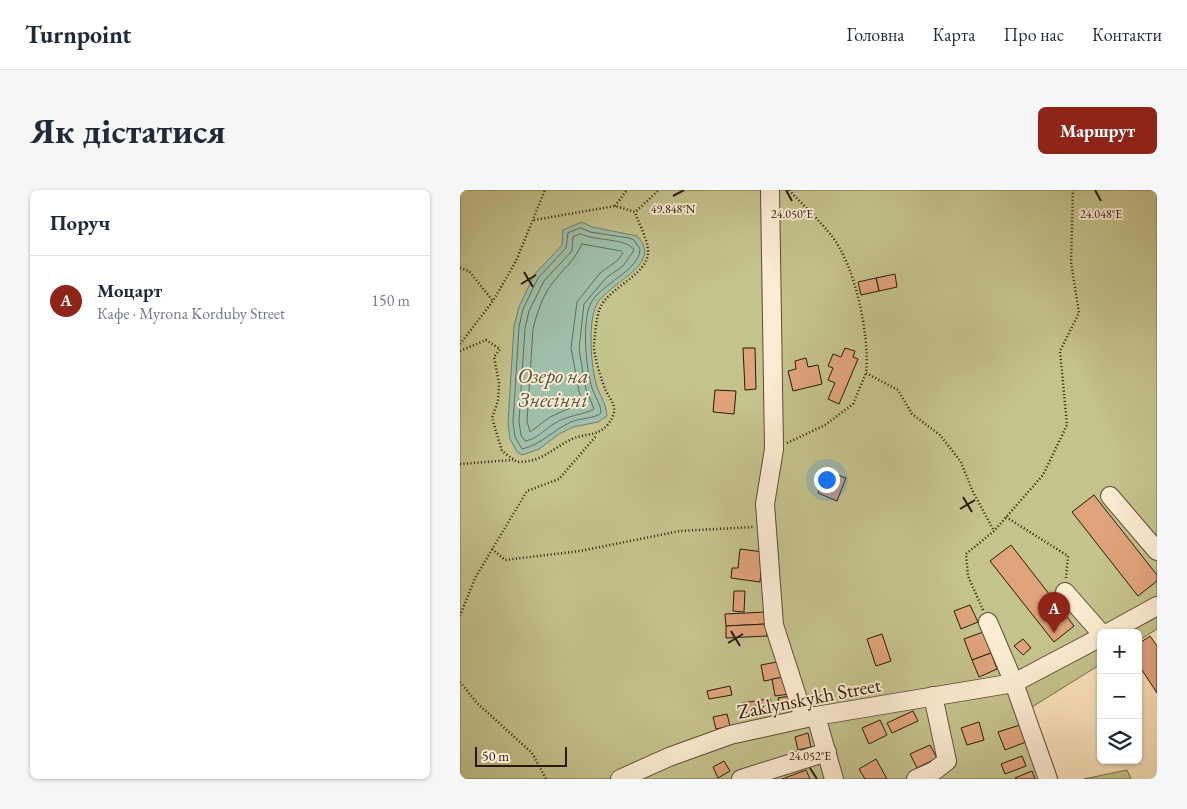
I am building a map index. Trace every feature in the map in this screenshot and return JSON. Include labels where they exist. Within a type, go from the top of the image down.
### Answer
[{"type":"street","points":[[770,190],[774,450],[765,504],[774,624],[810,717],[827,752],[834,779]]},
{"type":"street","points":[[1110,496],[1157,551]]},
{"type":"street","points":[[1065,592],[1097,629]]},
{"type":"street","points":[[1115,629],[1157,606]]},
{"type":"street","points":[[988,622],[1014,682],[1048,779]]},
{"type":"street","name":"Zaklynskykh Street","points":[[620,779],[730,735],[810,717],[1014,682],[1097,639]]},
{"type":"street","points":[[916,779],[934,771],[945,764],[947,760],[933,696]]},
{"type":"street","points":[[741,779],[827,752]]},
{"type":"path","points":[[460,344],[493,301],[516,261],[546,190]]},
{"type":"path","points":[[615,206],[627,190]]},
{"type":"path","points":[[635,212],[659,190]]},
{"type":"path","points":[[774,450],[825,425],[853,404],[866,372],[868,352],[852,272],[832,236],[789,190]]},
{"type":"path","points":[[988,622],[968,576],[966,554],[994,531],[1043,475],[1068,425],[1060,351],[1078,313],[1071,262],[1073,190]]},
{"type":"path","points":[[533,220],[615,206],[635,212]]},
{"type":"path","points":[[460,616],[475,578],[528,491],[559,479],[609,424],[614,412],[613,399],[606,390],[594,348],[600,308],[616,288],[633,277],[647,259],[646,240],[635,212]]},
{"type":"path","points":[[460,268],[469,271],[493,301]]},
{"type":"path","points":[[460,351],[486,340],[500,349],[494,357],[499,383],[498,400],[492,418],[502,451],[514,460]]},
{"type":"path","points":[[866,372],[898,390],[912,414],[940,435],[961,462],[972,490],[994,531]]},
{"type":"path","points":[[460,464],[514,460],[528,462],[540,459],[573,438],[598,434]]},
{"type":"path","points":[[1006,517],[1068,556],[1065,592]]},
{"type":"path","points":[[492,549],[505,560],[580,551],[680,531],[766,527]]},
{"type":"path","points":[[460,682],[477,703],[532,752],[546,779]]},
{"type":"shaded area","points":[[460,190],[1157,190],[1157,629],[1142,638],[1142,629],[1097,629],[1097,666],[1032,707],[1058,779],[460,779]]},
{"type":"shaded area","points":[[1127,770],[1131,779],[1084,779]]},
{"type":"water","name":"Озеро на Знесінні","points":[[582,222],[592,227],[637,236],[644,247],[644,257],[639,266],[600,299],[593,316],[591,348],[593,369],[607,416],[598,422],[573,427],[559,434],[539,449],[522,455],[517,452],[510,439],[508,423],[514,326],[519,307],[534,275],[562,245],[563,230]]},
{"type":"building","points":[[895,274],[897,287],[879,291],[876,278]]},
{"type":"building","points":[[876,278],[879,291],[861,295],[858,282]]},
{"type":"building","points":[[743,348],[755,348],[756,389],[745,390]]},
{"type":"building","points":[[845,348],[855,351],[853,357],[858,359],[839,404],[828,399],[835,383],[828,380],[833,368],[828,366],[833,354],[841,357]]},
{"type":"building","points":[[806,358],[808,367],[818,365],[822,384],[793,391],[788,371],[796,369],[795,361]]},
{"type":"building","points":[[715,390],[736,391],[734,414],[713,412]]},
{"type":"building","points":[[827,471],[846,478],[837,501],[818,493]]},
{"type":"building","points":[[1094,495],[1157,575],[1157,581],[1138,596],[1072,512]]},
{"type":"building","points":[[1011,545],[1074,626],[1054,642],[990,561]]},
{"type":"building","points":[[740,549],[763,552],[760,582],[731,578],[732,568],[738,568]]},
{"type":"building","points":[[734,591],[745,591],[744,612],[733,611]]},
{"type":"building","points":[[970,605],[978,622],[961,629],[954,611]]},
{"type":"building","points":[[766,612],[766,624],[726,626],[725,614]]},
{"type":"building","points":[[766,624],[767,636],[726,638],[726,626]]},
{"type":"building","points":[[983,632],[991,653],[972,660],[964,639]]},
{"type":"building","points":[[882,634],[891,661],[876,666],[867,639]]},
{"type":"building","points":[[1150,636],[1157,646],[1157,693],[1142,670],[1142,641]]},
{"type":"building","points":[[1023,639],[1031,648],[1023,655],[1014,646]]},
{"type":"building","points":[[991,653],[997,669],[979,677],[972,660]]},
{"type":"building","points":[[782,661],[785,677],[764,681],[761,665]]},
{"type":"building","points":[[785,677],[789,694],[775,696],[772,679]]},
{"type":"building","points":[[730,686],[732,695],[709,699],[707,691]]},
{"type":"building","points":[[790,696],[792,705],[780,708],[778,698]]},
{"type":"building","points":[[770,698],[773,710],[761,713],[758,701]]},
{"type":"building","points":[[756,701],[757,711],[744,713],[742,703]]},
{"type":"building","points":[[913,711],[918,721],[892,733],[887,723]]},
{"type":"building","points":[[727,714],[730,726],[716,729],[713,717]]},
{"type":"building","points":[[880,720],[887,735],[869,744],[862,728]]},
{"type":"building","points":[[979,722],[984,740],[967,745],[961,728]]},
{"type":"building","points":[[1020,725],[1026,742],[1005,750],[998,732]]},
{"type":"building","points":[[808,733],[811,747],[798,750],[795,737]]},
{"type":"building","points":[[930,745],[937,758],[917,768],[910,754]]},
{"type":"building","points":[[1022,756],[1026,766],[1005,774],[1001,764]]},
{"type":"building","points":[[876,759],[887,779],[865,779],[859,769]]},
{"type":"building","points":[[724,761],[730,771],[718,778],[713,767]]},
{"type":"building","points":[[806,770],[810,779],[782,779]]},
{"type":"building","points":[[1032,771],[1035,779],[1015,778]]},
{"type":"place","name":"Моцарт","points":[[1054,633]]}]
